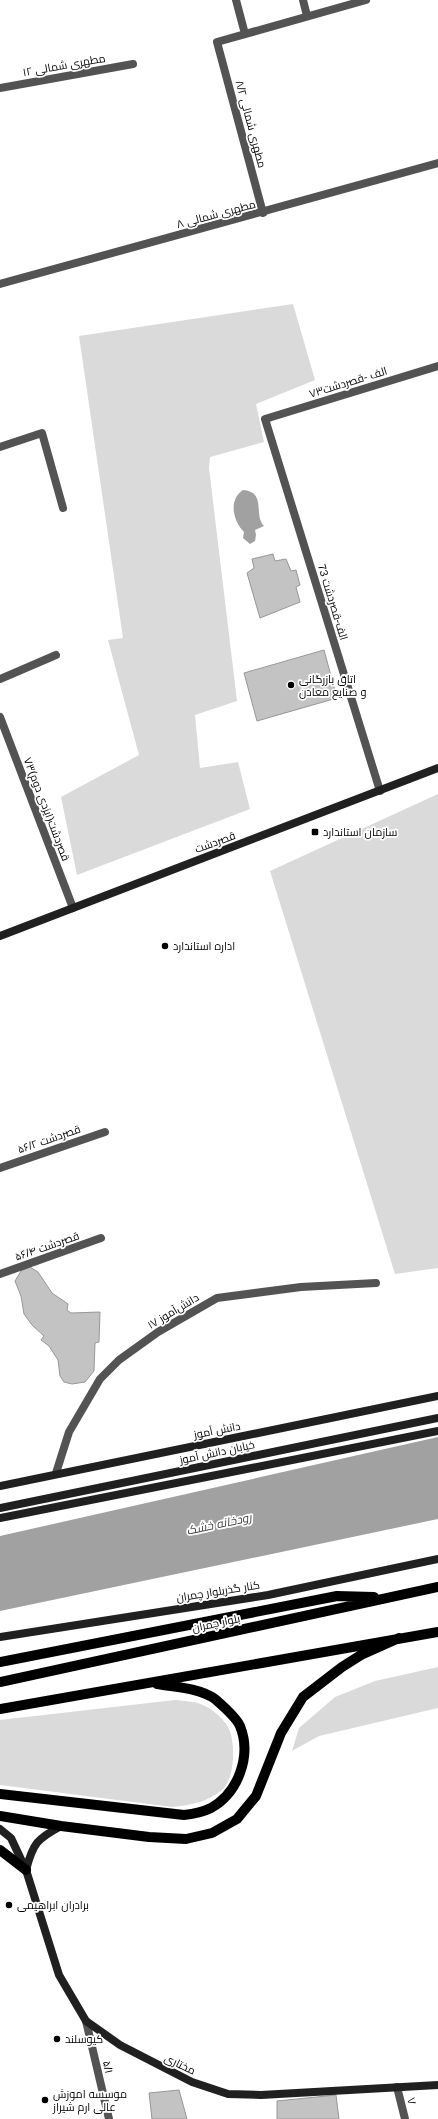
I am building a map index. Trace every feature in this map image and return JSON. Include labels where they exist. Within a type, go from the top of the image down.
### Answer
[{"type":"main road","name":"قصردشت","points":[[0,936],[438,768]]},
{"type":"main road","name":"دانش آموز","points":[[0,1486],[56,1473],[438,1396]]},
{"type":"main road","name":"خیابان دانش آموز","points":[[0,1508],[438,1418]]},
{"type":"main road","name":"خیابان دانش آموز","points":[[0,1518],[438,1431]]},
{"type":"main road","name":"کنار گذربلوار چمران","points":[[0,1637],[268,1595],[438,1559]]},
{"type":"main road","name":"بلوار چمران","points":[[0,1682],[438,1587]]},
{"type":"main road","points":[[0,1662],[337,1596],[388,1598]]},
{"type":"main road","points":[[0,1709],[438,1632]]},
{"type":"main road","points":[[0,1816],[61,1826],[149,1837],[186,1839],[212,1832],[237,1819],[256,1796],[281,1733],[303,1697],[342,1667],[361,1655],[398,1638]]},
{"type":"main road","points":[[0,1794],[184,1815],[210,1808],[221,1800],[240,1775],[244,1752],[240,1726],[214,1698],[193,1690],[149,1683]]},
{"type":"main road","points":[[0,1850],[26,1870],[31,1852],[41,1837],[61,1826]]},
{"type":"main road","name":"مختاری","points":[[0,1829],[11,1838],[26,1870],[59,1975],[86,2021],[120,2046],[192,2082],[228,2094],[261,2095],[438,2085]]},
{"type":"street","points":[[236,0],[245,34],[366,0]]},
{"type":"street","points":[[303,0],[307,16]]},
{"type":"street","name":"۸/۲ مطهری شمالی","points":[[245,34],[217,42],[263,213]]},
{"type":"street","name":"۱۲ مطهری شمالی","points":[[0,88],[133,64]]},
{"type":"street","name":"۸ مطهری شمالی","points":[[0,284],[263,213],[438,163]]},
{"type":"street","name":"الف -قصردشت۷۳","points":[[265,419],[438,366]]},
{"type":"street","name":"73 الف-قصردشت","points":[[265,419],[380,791]]},
{"type":"street","points":[[0,446],[42,433],[63,508]]},
{"type":"street","points":[[0,679],[56,655]]},
{"type":"street","name":"۷۳قصردشت(ایزدی دوم)","points":[[0,717],[73,908]]},
{"type":"street","name":"۵۶/۲ قصردشت","points":[[0,1168],[105,1132]]},
{"type":"street","name":"۵۶/۴ قصردشت","points":[[0,1274],[101,1238]]},
{"type":"street","name":"دانش‌آموز ۱۷","points":[[56,1473],[69,1432],[100,1380],[119,1360],[158,1332],[217,1298],[302,1287],[376,1283]]},
{"type":"street","name":"۵/۱","points":[[86,2021],[109,2119]]},
{"type":"street","name":"۷","points":[[397,2088],[405,2119]]},
{"type":"shaded area","points":[[293,304],[315,380],[256,404],[264,442],[210,457],[209,468],[237,701],[195,715],[200,768],[238,762],[250,809],[77,875],[61,797],[139,755],[108,640],[123,638],[79,336]]},
{"type":"shaded area","points":[[438,794],[438,1268],[395,1274],[270,871]]},
{"type":"shaded area","points":[[438,1667],[438,1708],[319,1736],[292,1751],[299,1728],[335,1697],[375,1681]]},
{"type":"shaded area","points":[[175,1700],[197,1703],[210,1709],[223,1720],[231,1733],[233,1759],[230,1776],[223,1789],[205,1800],[193,1804],[172,1807],[0,1785],[0,1720]]},
{"type":"water","points":[[243,490],[255,495],[257,499],[259,516],[264,526],[255,530],[255,541],[250,544],[243,538],[244,532],[237,522],[234,511],[235,499]]},
{"type":"water","name":"رودخانه خشک","points":[[438,1437],[438,1519],[0,1611],[0,1536]]},
{"type":"building","points":[[273,554],[275,561],[286,559],[291,571],[296,570],[300,585],[296,587],[300,602],[260,618],[247,573],[254,568],[252,559]]},
{"type":"building","name":"اتاق بازرگانی و صنایع معادن","points":[[324,650],[337,698],[257,721],[244,673]]},
{"type":"building","points":[[30,1267],[38,1272],[52,1293],[68,1304],[67,1310],[71,1313],[100,1312],[99,1342],[95,1343],[94,1371],[85,1382],[72,1384],[64,1382],[60,1376],[58,1360],[49,1346],[41,1340],[44,1336],[32,1325],[24,1314],[21,1296],[15,1281],[21,1271]]},
{"type":"building","points":[[179,2090],[187,2119],[152,2119],[149,2093]]},
{"type":"building","points":[[336,2095],[339,2119],[277,2119],[277,2101]]},
{"type":"place","name":"اتاق بازرگانی و صنایع معادن","points":[[291,685]]},
{"type":"place","name":"سازمان استاندارد","points":[[315,832]]},
{"type":"place","name":"اداره استاندارد","points":[[165,946]]},
{"type":"place","name":"برادران ابراهیمی","points":[[9,1905]]},
{"type":"place","name":"کیوسلند","points":[[57,2039]]},
{"type":"place","name":"موسسه اموزش عالی ارم شیراز","points":[[45,2100]]}]
